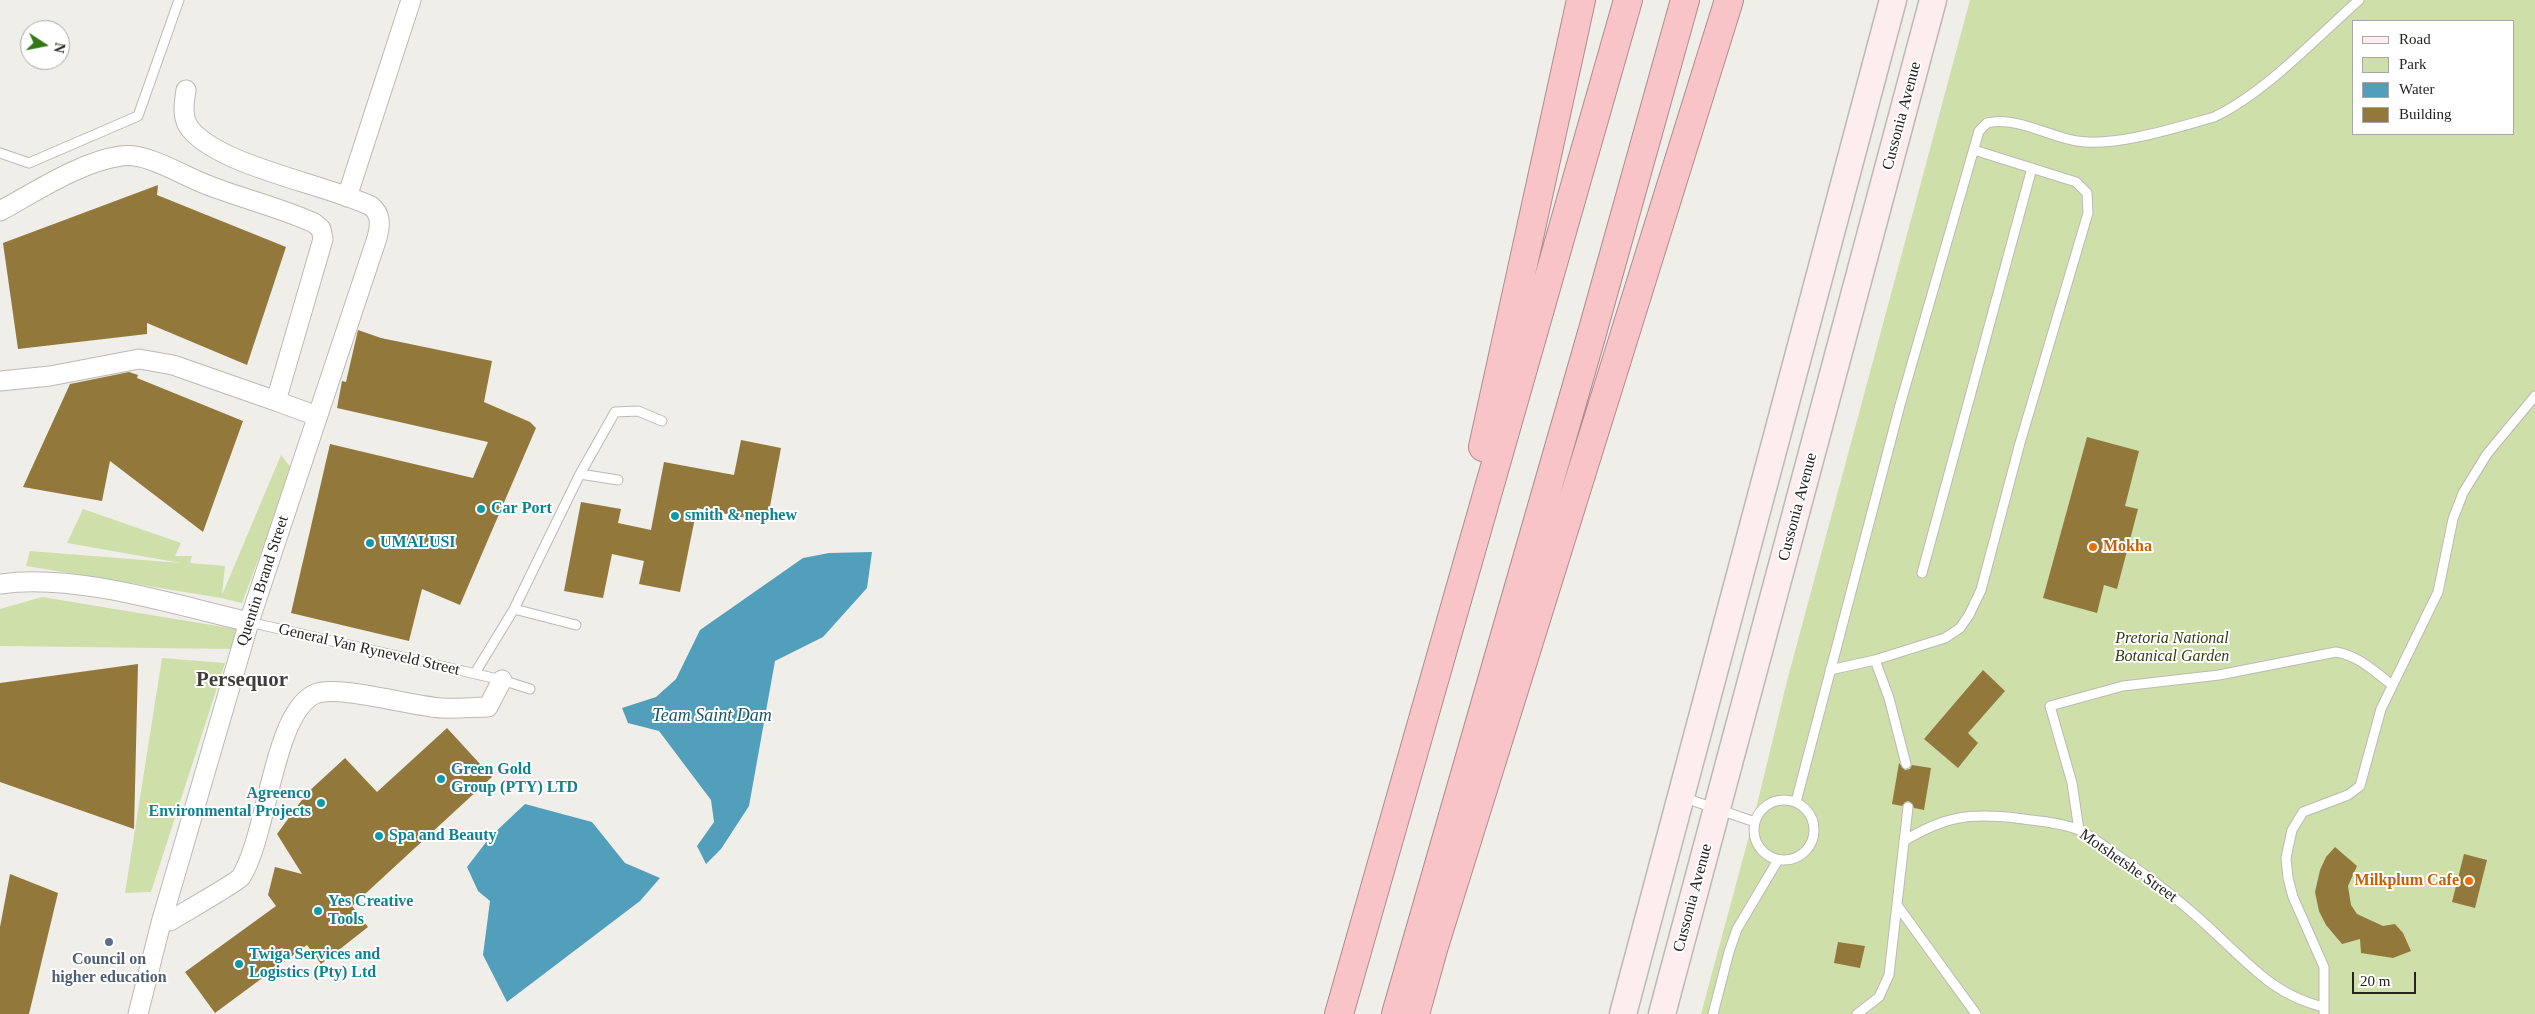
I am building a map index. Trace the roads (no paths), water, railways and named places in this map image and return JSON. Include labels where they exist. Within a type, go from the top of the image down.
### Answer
[{"type":"highway","points":[[1381,868],[1392,808],[1413,718],[1461,548],[1533,228],[1580,0]]},
{"type":"highway","points":[[1339,1014],[1628,0]]},
{"type":"highway","points":[[1396,1014],[1592,333],[1685,0]]},
{"type":"highway","points":[[1415,1014],[1434,946],[1729,0]]},
{"type":"main road","points":[[1623,1014],[1893,0]]},
{"type":"main road","name":"Cussonia Avenue","points":[[1662,1014],[1933,0]]},
{"type":"street","points":[[186,90],[183,108],[186,121],[199,137],[248,163],[348,197],[411,0]]},
{"type":"street","points":[[0,211],[74,172],[107,158],[123,155],[151,160],[208,186],[314,223],[321,229],[323,239],[276,401]]},
{"type":"street","name":"Quentin Brand Street","points":[[138,1014],[161,924],[249,622],[377,238],[380,224],[376,210],[361,201],[348,197]]},
{"type":"street","points":[[0,381],[50,376],[139,359],[173,365],[317,416]]},
{"type":"street","name":"General Van Ryneveld Street","points":[[0,584],[36,582],[91,588],[249,622]]},
{"type":"street","points":[[170,921],[240,878],[263,819],[282,738],[294,712],[315,694],[339,692],[442,708],[488,706],[502,680]]},
{"type":"lane","points":[[0,153],[29,163],[138,116],[179,0]]},
{"type":"lane","points":[[1796,802],[1900,405],[1979,131],[1987,122],[2004,121],[2077,141],[2116,141],[2214,117],[2228,111],[2259,89],[2359,0]]},
{"type":"lane","points":[[1830,670],[1875,660],[1945,638],[1960,628],[1969,615],[1981,590],[2020,442],[2088,213],[2089,201],[2083,186],[2076,182],[1974,150]]},
{"type":"lane","points":[[1922,573],[2032,168]]},
{"type":"lane","points":[[2323,1010],[2324,967],[2293,897],[2288,878],[2286,858],[2292,830],[2303,812],[2348,795],[2360,786],[2381,709],[2412,649],[2438,592],[2453,519],[2470,480],[2508,425],[2535,396]]},
{"type":"lane","points":[[475,674],[514,609],[580,474],[615,412],[638,411],[662,422]]},
{"type":"lane","points":[[580,474],[618,480]]},
{"type":"lane","points":[[514,609],[576,625]]},
{"type":"lane","name":"General Van Ryneveld Street","points":[[249,622],[502,680],[530,689]]},
{"type":"lane","points":[[2079,830],[2070,774],[2050,706],[2122,686],[2219,676],[2336,652],[2354,657],[2365,663],[2392,685]]},
{"type":"lane","points":[[1875,660],[1889,698],[1906,764]]},
{"type":"lane","points":[[1681,797],[1755,822]]},
{"type":"lane","points":[[1784,800],[1796,802],[1805,808],[1812,817],[1815,828],[1813,839],[1808,849],[1800,856],[1789,860],[1778,860],[1767,856],[1758,847],[1754,835],[1755,822],[1761,811],[1771,803],[1784,800]]},
{"type":"lane","points":[[1857,1014],[1879,997],[1886,986],[1892,958],[1908,807]]},
{"type":"lane","name":"Motshetshe Street","points":[[1904,841],[1926,827],[1946,819],[1966,816],[2032,820],[2079,830],[2155,882],[2195,914],[2266,981],[2323,1010]]},
{"type":"lane","points":[[1713,1014],[1737,929],[1778,860]]},
{"type":"lane","points":[[1897,905],[1976,1014]]},
{"type":"water","name":"Team Saint Dam","points":[[872,552],[867,588],[823,637],[775,661],[749,806],[721,849],[706,864],[697,846],[714,822],[711,800],[659,731],[628,723],[622,708],[656,697],[676,679],[700,630],[803,558],[829,553]]},
{"type":"water","points":[[525,804],[592,822],[625,863],[660,878],[640,901],[507,1002],[483,955],[490,901],[478,891],[467,867],[490,837]]},
{"type":"place","name":"Car Port","points":[[481,509]]},
{"type":"place","name":"smith & nephew","points":[[675,516]]},
{"type":"place","name":"UMALUSI","points":[[370,543]]},
{"type":"place","name":"Mokha","points":[[2093,547]]},
{"type":"place","name":"Green Gold Group (PTY) LTD","points":[[441,779]]},
{"type":"place","name":"Agreenco Environmental Projects","points":[[321,803]]},
{"type":"place","name":"Spa and Beauty","points":[[379,836]]},
{"type":"place","name":"Milkplum Cafe","points":[[2469,881]]},
{"type":"place","name":"Yes Creative Tools","points":[[318,911]]},
{"type":"place","name":"Council on higher education","points":[[109,942]]},
{"type":"place","name":"Twiga Services and Logistics (Pty) Ltd","points":[[239,964]]},
{"type":"district","name":"Persequor","points":[[242,681]]},
{"type":"park label","name":"Pretoria National Botanical Garden","points":[[2172,648]]}]
